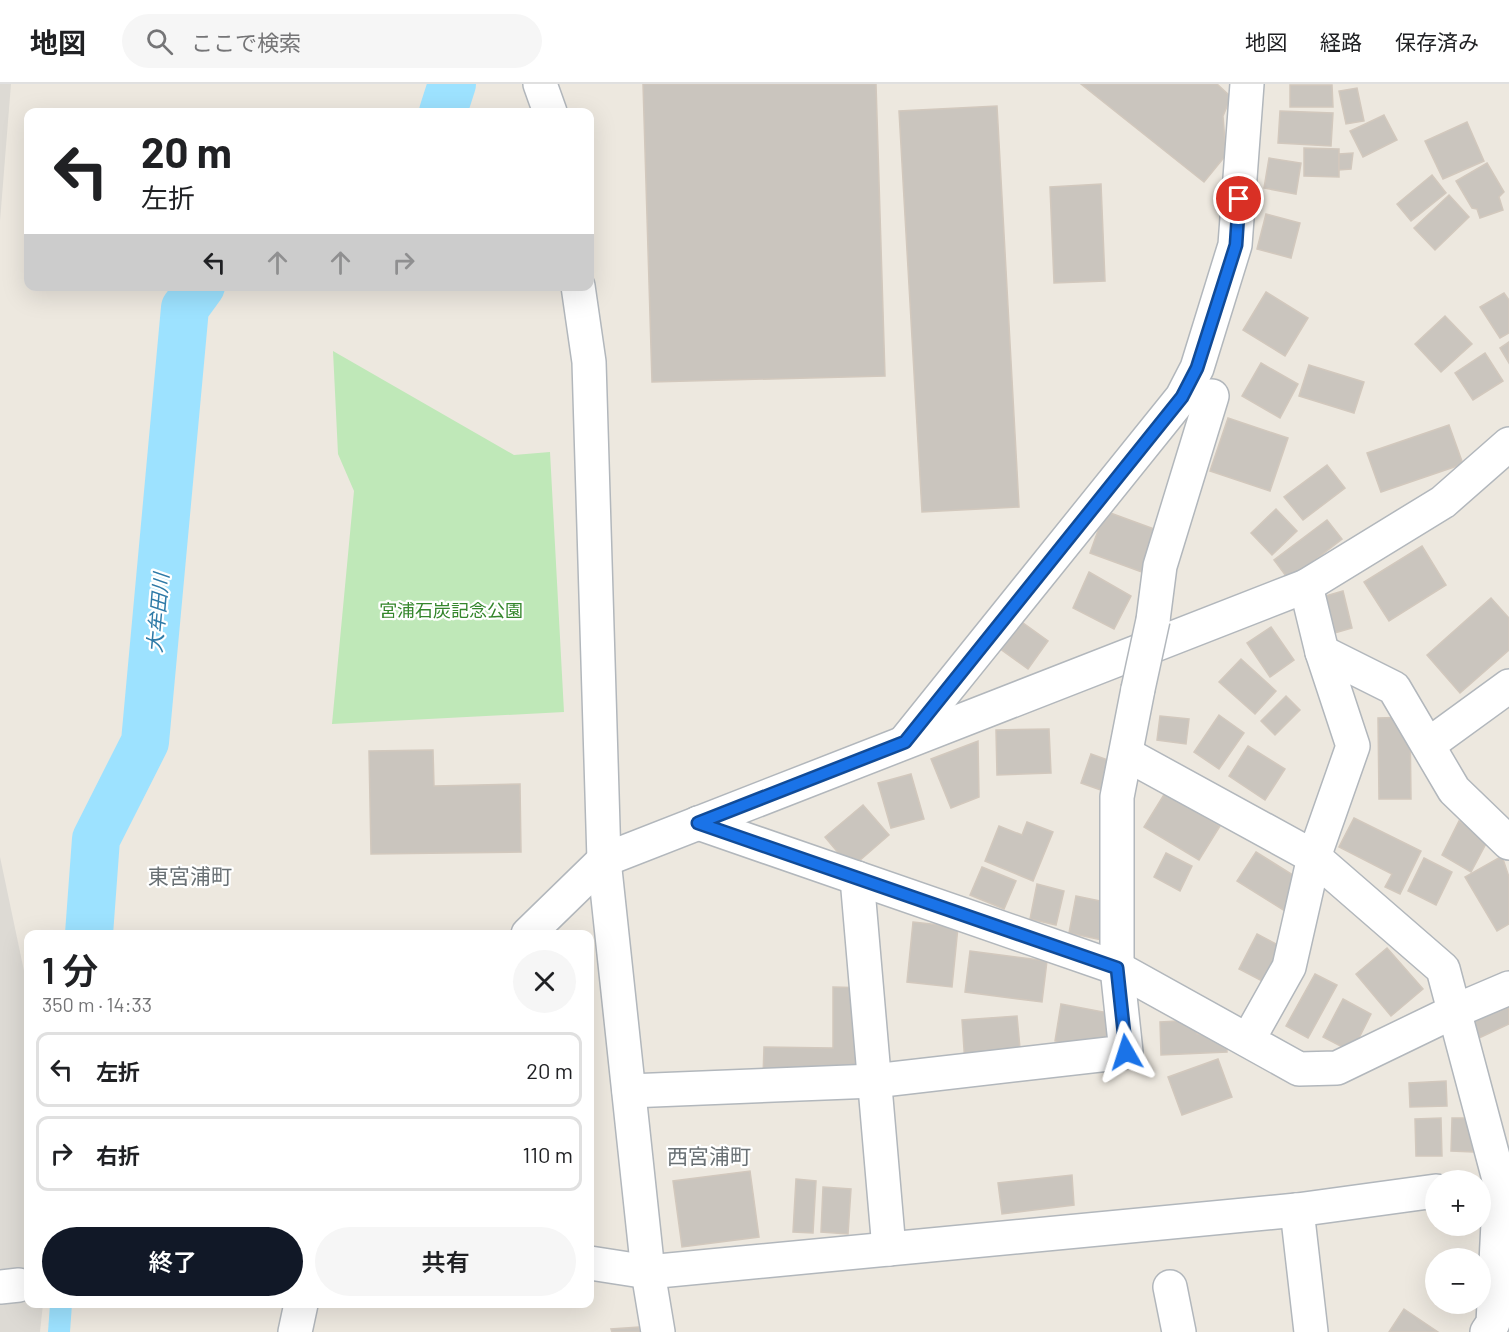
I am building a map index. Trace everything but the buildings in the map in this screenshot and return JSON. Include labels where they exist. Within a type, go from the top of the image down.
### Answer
[{"type":"street","points":[[540,84],[549,108]]},
{"type":"street","points":[[905,742],[1175,407],[1190,383],[1197,368],[1236,245],[1247,84]]},
{"type":"street","points":[[579,291],[589,362],[604,860],[648,1272],[658,1332]]},
{"type":"street","points":[[628,1091],[874,1081],[1126,1052],[1117,968],[1117,797],[1152,620],[1160,566],[1212,396]]},
{"type":"street","points":[[532,930],[604,860],[1306,586],[1443,502],[1509,444]]},
{"type":"street","points":[[1248,1040],[1289,967],[1314,857],[1353,746],[1322,652],[1306,586]]},
{"type":"street","points":[[1322,652],[1394,688],[1454,790],[1509,843]]},
{"type":"street","points":[[1428,745],[1509,686]]},
{"type":"street","points":[[1126,754],[1314,857],[1443,969],[1496,1183],[1496,1327]]},
{"type":"street","points":[[698,823],[1117,968],[1299,1069],[1337,1068],[1455,1011],[1509,988]]},
{"type":"street","points":[[857,878],[889,1249]]},
{"type":"street","points":[[594,1264],[648,1272],[1297,1210],[1425,1193]]},
{"type":"street","points":[[1297,1210],[1311,1332]]},
{"type":"street","points":[[1170,1287],[1179,1332]]},
{"type":"street","points":[[295,1332],[300,1308]]},
{"type":"shaded area","points":[[0,84],[11,84],[0,221]]},
{"type":"shaded area","points":[[0,857],[24,971],[24,1308],[43,1308],[40,1332],[0,1332]]},
{"type":"green space","name":"宮浦石炭記念公園","points":[[333,351],[514,455],[550,452],[564,712],[332,724],[354,491],[338,454]]},
{"type":"water","points":[[50,1308],[72,1308],[70,1332],[48,1332]]},
{"type":"waterway","name":"大牟田川","points":[[444,108],[452,84]]},
{"type":"waterway","name":"大牟田川","points":[[89,930],[96,839],[145,742],[185,308],[197,291]]},
{"type":"district","name":"東宮浦町","points":[[190,875]]},
{"type":"district","name":"西宮浦町","points":[[709,1155]]},
{"type":"route","points":[[1126,1052],[1117,968],[698,823],[905,742],[1182,397],[1197,368],[1236,245],[1239,199]]}]
